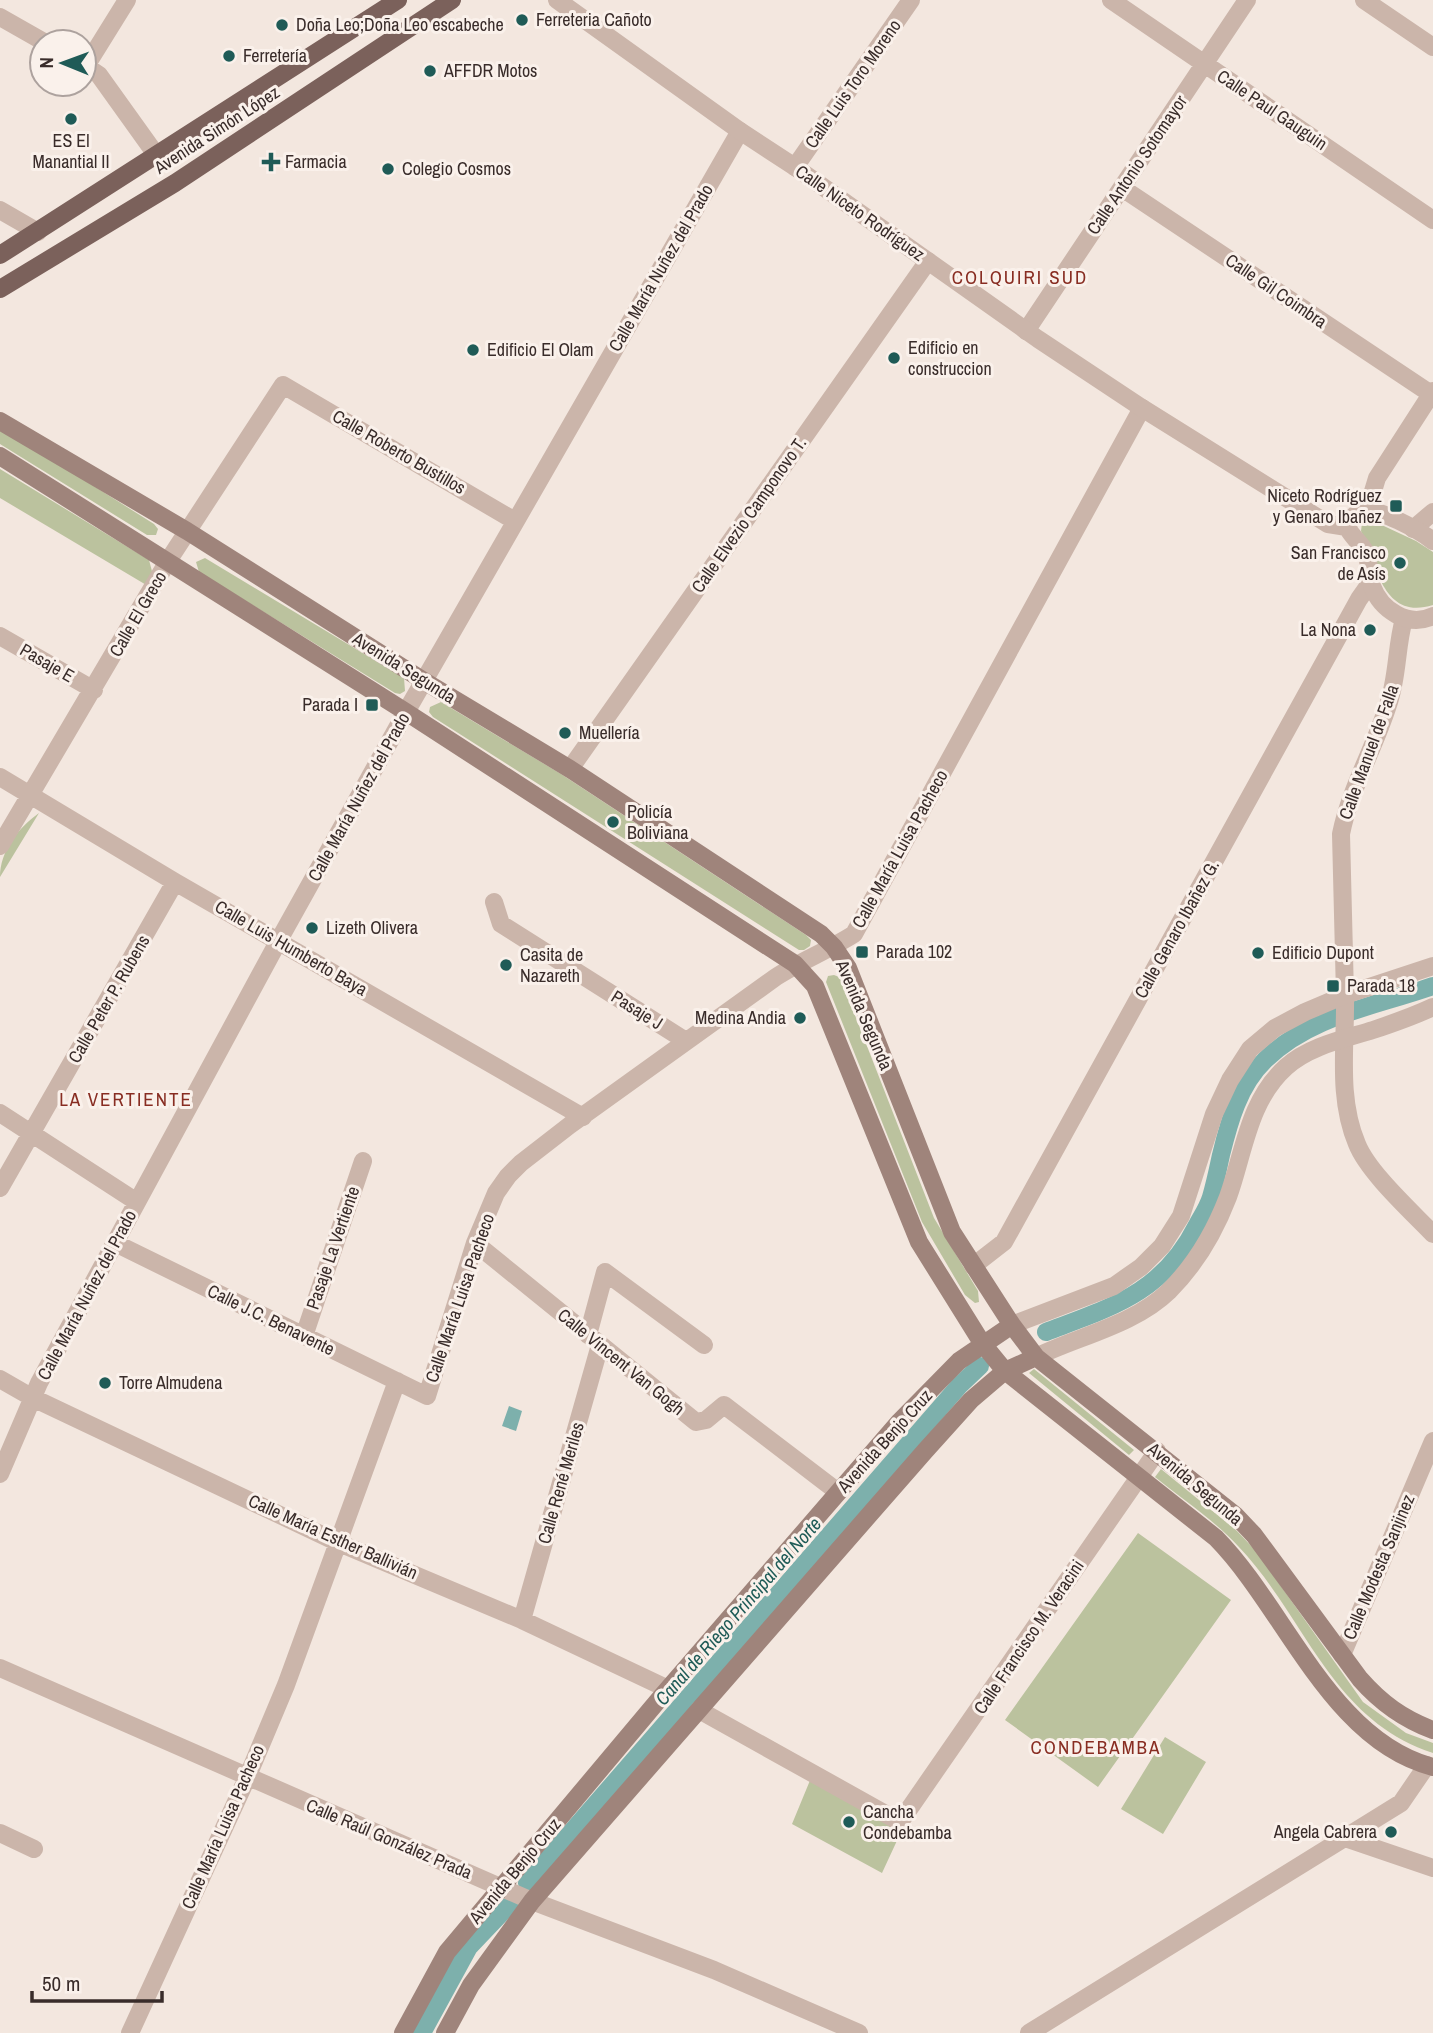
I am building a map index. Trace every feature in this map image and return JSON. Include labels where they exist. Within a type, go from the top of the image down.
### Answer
[{"type":"main road","name":"Avenida Simón López","points":[[0,255],[398,0]]},
{"type":"main road","name":"Avenida Simón López","points":[[0,289],[175,183],[452,0]]},
{"type":"main road","name":"Avenida Segunda","points":[[0,421],[187,531],[424,681],[570,769],[821,934],[848,968],[948,1222],[973,1266],[1036,1357],[1235,1515],[1254,1535],[1342,1655],[1379,1700],[1409,1722],[1433,1730]]},
{"type":"main road","name":"Avenida Segunda","points":[[0,456],[406,712],[795,964],[815,986],[919,1242],[982,1343],[1005,1371],[1216,1538],[1236,1559],[1330,1694],[1380,1741],[1430,1766]]},
{"type":"main road","name":"Avenida Benjo Cruz","points":[[403,2033],[447,1952],[668,1689],[900,1421],[959,1361],[1012,1325]]},
{"type":"main road","name":"Avenida Benjo Cruz","points":[[445,2033],[471,1984],[532,1901],[925,1451],[971,1400],[1005,1371],[1036,1357]]},
{"type":"street","points":[[98,46],[127,0]]},
{"type":"street","name":"Calle Niceto Rodríguez","points":[[557,0],[1026,331],[1142,408],[1328,523],[1347,527]]},
{"type":"street","name":"Calle Luis Toro Moreno","points":[[794,167],[911,0]]},
{"type":"street","name":"Calle Paul Gauguin","points":[[1111,0],[1433,220]]},
{"type":"street","name":"Calle Antonio Sotomayor","points":[[1026,331],[1247,0]]},
{"type":"street","points":[[1364,0],[1433,47]]},
{"type":"street","points":[[0,17],[28,33]]},
{"type":"street","points":[[98,74],[157,156]]},
{"type":"street","name":"Calle María Nuñez del Prado","points":[[0,1474],[39,1383],[279,940],[406,712],[740,131]]},
{"type":"street","name":"Calle Gil Coimbra","points":[[1122,188],[1432,393]]},
{"type":"street","points":[[0,210],[38,232]]},
{"type":"street","name":"Calle Elvezio Camponovo T.","points":[[570,769],[928,261]]},
{"type":"street","name":"Calle Roberto Bustillos","points":[[283,385],[515,521]]},
{"type":"street","name":"Calle El Greco","points":[[0,846],[187,531],[283,385]]},
{"type":"street","points":[[1367,511],[1377,478],[1432,393]]},
{"type":"street","name":"Calle María Luisa Pacheco","points":[[427,1396],[475,1244],[496,1194],[508,1176],[521,1163],[583,1117],[795,964],[834,947],[854,934],[1142,408]]},
{"type":"street","points":[[1433,541],[1383,515],[1367,511],[1352,517],[1347,527],[1367,556],[1375,594],[1394,615],[1404,619],[1425,620],[1433,616]]},
{"type":"street","points":[[1413,529],[1433,512]]},
{"type":"street","name":"Calle Genaro Ibañez G.","points":[[973,1266],[1004,1242],[1359,598],[1371,582]]},
{"type":"street","name":"Calle Manuel de Falla","points":[[1404,619],[1396,680],[1347,808],[1341,834],[1345,1001],[1343,1072],[1348,1116],[1357,1147],[1433,1234]]},
{"type":"street","name":"Pasaje E","points":[[0,636],[94,690]]},
{"type":"street","name":"Calle Luis Humberto Baya","points":[[0,777],[583,1117]]},
{"type":"street","name":"Calle Peter P. Rubens","points":[[0,1188],[176,882]]},
{"type":"street","name":"Pasaje J","points":[[494,902],[501,925],[686,1041]]},
{"type":"street","name":"Avenida Benjo Cruz","points":[[1012,1325],[1114,1286],[1141,1267],[1162,1246],[1181,1216],[1214,1114],[1230,1080],[1250,1049],[1275,1028],[1305,1012],[1345,1001],[1433,966]]},
{"type":"street","name":"Avenida Benjo Cruz","points":[[1036,1357],[1143,1311],[1168,1292],[1185,1273],[1216,1226],[1228,1194],[1242,1141],[1258,1105],[1285,1067],[1345,1031],[1433,1007]]},
{"type":"street","points":[[0,1113],[137,1202]]},
{"type":"street","name":"Pasaje La Vertiente","points":[[304,1336],[363,1161]]},
{"type":"street","name":"Calle J.C. Benavente","points":[[115,1244],[427,1396]]},
{"type":"street","name":"Calle Vincent Van Gogh","points":[[475,1244],[696,1422],[706,1420],[724,1405],[838,1492]]},
{"type":"street","name":"Calle René Meriles","points":[[522,1620],[594,1340],[605,1272],[704,1345]]},
{"type":"street","name":"Calle María Esther Ballivián","points":[[0,1380],[339,1542],[522,1620],[668,1689]]},
{"type":"street","name":"Calle María Luisa Pacheco","points":[[130,2033],[247,1778],[286,1685],[397,1381]]},
{"type":"street","name":"Calle Modesta Sanjinez","points":[[1342,1655],[1433,1441]]},
{"type":"street","name":"Calle Francisco M. Veracini","points":[[699,1710],[900,1822],[1157,1451]]},
{"type":"street","name":"Calle Raúl González Prada","points":[[0,1668],[532,1901],[714,1970],[859,2033]]},
{"type":"street","points":[[1029,2033],[1401,1803],[1430,1766]]},
{"type":"street","points":[[0,1833],[34,1849]]},
{"type":"street","points":[[1345,1838],[1433,1868]]},
{"type":"green space","points":[[0,427],[154,524],[158,529],[156,535],[147,535],[0,444]]},
{"type":"green space","points":[[0,469],[149,560],[153,575],[148,586],[0,498]]},
{"type":"green space","points":[[1371,520],[1433,552],[1433,605],[1416,608],[1402,605],[1392,597],[1377,573],[1361,531],[1362,523]]},
{"type":"green space","points":[[205,558],[404,678],[405,691],[395,693],[199,572],[196,562]]},
{"type":"green space","points":[[441,702],[561,774],[806,935],[811,940],[810,946],[799,950],[433,717],[429,712],[430,707]]},
{"type":"green space","points":[[39,813],[0,877],[7,849],[24,826]]},
{"type":"green space","points":[[834,975],[842,982],[934,1218],[978,1291],[979,1302],[975,1303],[965,1295],[922,1222],[826,982],[828,976]]},
{"type":"green space","points":[[1034,1369],[1134,1450],[1129,1455],[1029,1373]]},
{"type":"green space","points":[[1161,1469],[1237,1531],[1256,1551],[1363,1702],[1406,1733],[1433,1743],[1433,1753],[1398,1737],[1369,1716],[1344,1691],[1262,1574],[1219,1527],[1155,1477]]},
{"type":"green space","points":[[1138,1533],[1231,1600],[1098,1787],[1005,1720]]},
{"type":"green space","points":[[1165,1737],[1206,1762],[1163,1834],[1121,1809]]},
{"type":"green space","points":[[811,1778],[901,1832],[882,1873],[792,1824]]},
{"type":"water","points":[[509,1406],[522,1411],[516,1431],[502,1426]]},
{"type":"waterway","name":"Canal de Riego Principal del Norte","points":[[1046,1332],[1134,1295],[1168,1267],[1183,1248],[1208,1204],[1236,1104],[1248,1081],[1265,1060],[1302,1032],[1323,1022],[1433,986]]},
{"type":"waterway","name":"Canal de Riego Principal del Norte","points":[[527,1883],[959,1386],[980,1366]]},
{"type":"waterway","name":"Canal de Riego Principal del Norte","points":[[422,2033],[469,1947],[510,1904]]},
{"type":"place","name":"Ferreteria Cañoto","points":[[522,20]]},
{"type":"place","name":"Doña Leo;Doña Leo escabeche","points":[[282,25]]},
{"type":"place","name":"Ferretería","points":[[229,56]]},
{"type":"place","name":"AFFDR Motos","points":[[430,71]]},
{"type":"place","name":"ES El Manantial II","points":[[71,119]]},
{"type":"place","name":"Farmacia","points":[[271,162]]},
{"type":"place","name":"Colegio Cosmos","points":[[388,169]]},
{"type":"place","name":"Edificio El Olam","points":[[473,350]]},
{"type":"place","name":"Edificio en construccion","points":[[894,358]]},
{"type":"place","name":"Niceto Rodríguez y Genaro Ibañez","points":[[1396,506]]},
{"type":"place","name":"San Francisco de Asís","points":[[1400,563]]},
{"type":"place","name":"La Nona","points":[[1370,630]]},
{"type":"place","name":"Parada I","points":[[372,705]]},
{"type":"place","name":"Muellería","points":[[565,733]]},
{"type":"place","name":"Policía Boliviana","points":[[613,822]]},
{"type":"place","name":"Lizeth Olivera","points":[[312,928]]},
{"type":"place","name":"Parada 102","points":[[862,952]]},
{"type":"place","name":"Edificio Dupont","points":[[1258,953]]},
{"type":"place","name":"Casita de Nazareth","points":[[506,965]]},
{"type":"place","name":"Parada 18","points":[[1333,986]]},
{"type":"place","name":"Medina Andia","points":[[800,1018]]},
{"type":"place","name":"Torre Almudena","points":[[105,1383]]},
{"type":"place","name":"Cancha Condebamba","points":[[849,1822]]},
{"type":"place","name":"Angela Cabrera","points":[[1391,1832]]},
{"type":"district","name":"COLQUIRI SUD","points":[[1020,277]]},
{"type":"district","name":"LA VERTIENTE","points":[[126,1099]]},
{"type":"district","name":"CONDEBAMBA","points":[[1096,1747]]}]
